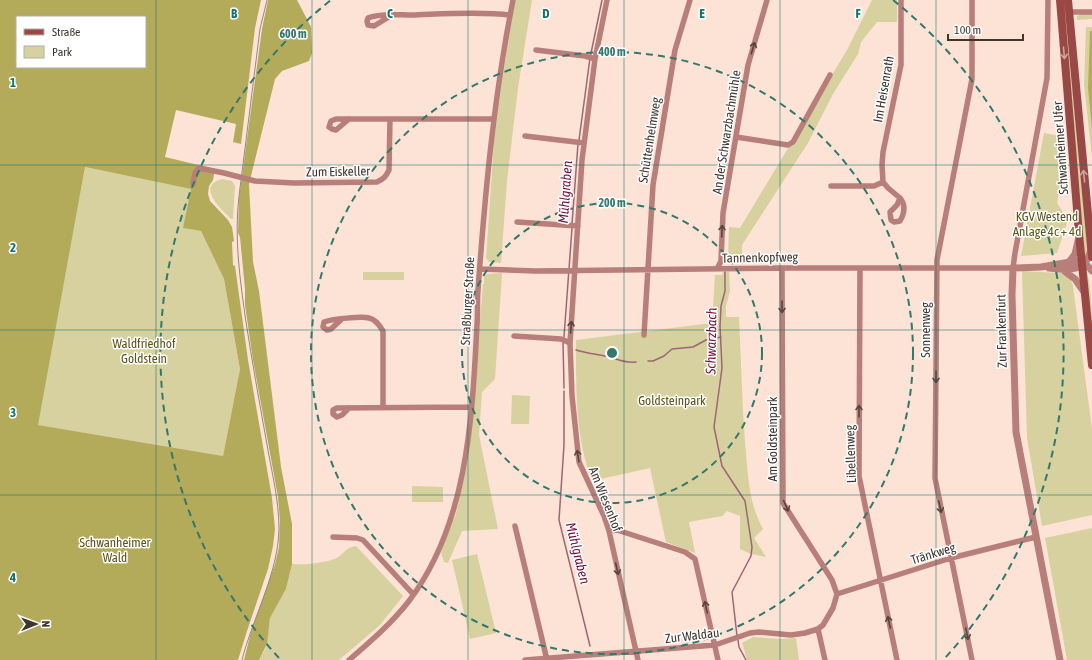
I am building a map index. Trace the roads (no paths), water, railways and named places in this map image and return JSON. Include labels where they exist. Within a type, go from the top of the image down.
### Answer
[{"type":"main road","name":"Schwanheimer Ufer","points":[[1060,0],[1079,234],[1083,263],[1084,292],[1092,365]]},
{"type":"main road","name":"Schwanheimer Ufer","points":[[1068,0],[1092,253]]},
{"type":"street","name":"Straßburger Straße","points":[[349,660],[387,626],[413,594],[436,557],[452,516],[465,463],[477,324],[477,294],[494,119],[513,0]]},
{"type":"street","name":"Am Wiesenhof","points":[[607,0],[592,59],[581,143],[582,160],[574,225],[575,270],[570,343],[572,396],[579,462],[604,516],[609,531],[638,660]]},
{"type":"street","name":"Schüttenhelmweg","points":[[644,335],[653,185],[675,50],[690,0]]},
{"type":"street","name":"An der Schwarzbachmühle","points":[[717,269],[721,260],[723,213],[748,65],[768,0]]},
{"type":"street","name":"Im Heisenrath","points":[[883,182],[883,152],[901,65],[901,0]]},
{"type":"street","name":"Sonnenweg","points":[[972,0],[972,79],[936,268],[935,478],[972,660]]},
{"type":"street","name":"Zur Frankenfurt","points":[[1048,0],[1047,78],[1013,268],[1012,295],[1015,417],[1018,449],[1060,660]]},
{"type":"street","points":[[1069,12],[1092,12]]},
{"type":"street","points":[[392,15],[510,15]]},
{"type":"street","points":[[536,50],[585,56],[592,59]]},
{"type":"street","points":[[736,137],[788,145],[793,142],[830,75]]},
{"type":"street","points":[[349,119],[494,119]]},
{"type":"street","name":"Zum Eiskeller","points":[[193,184],[198,168],[255,181],[377,182],[383,180],[389,170],[390,119]]},
{"type":"street","points":[[525,136],[581,143]]},
{"type":"street","points":[[831,186],[874,186],[883,182],[900,198]]},
{"type":"street","points":[[517,222],[574,225]]},
{"type":"street","points":[[1069,262],[1075,254],[1079,234]]},
{"type":"street","points":[[1092,253],[1083,263],[1092,271]]},
{"type":"street","name":"Tannenkopfweg","points":[[480,269],[535,271],[782,268],[1013,268],[1040,267],[1069,262],[1083,263]]},
{"type":"street","name":"Tannenkopfweg","points":[[1040,267],[1063,270],[1075,268],[1083,263]]},
{"type":"street","name":"Am Goldsteinpark","points":[[782,268],[783,503],[832,580],[837,594]]},
{"type":"street","name":"Libellenweg","points":[[860,268],[859,476],[897,660]]},
{"type":"street","points":[[1063,270],[1075,279],[1084,292]]},
{"type":"street","points":[[342,319],[370,318],[378,323],[383,331],[384,407]]},
{"type":"street","points":[[514,336],[561,339],[570,343]]},
{"type":"street","points":[[350,408],[471,407]]},
{"type":"street","points":[[515,526],[547,659]]},
{"type":"street","points":[[609,531],[617,530],[692,556],[696,562],[718,660]]},
{"type":"street","points":[[333,537],[357,538],[366,542],[413,594]]},
{"type":"street","name":"Tränkweg","points":[[837,594],[951,558],[1036,537]]},
{"type":"street","points":[[825,660],[818,629],[827,620],[833,608],[837,594]]},
{"type":"street","name":"Zur Waldau","points":[[525,660],[715,645],[759,632],[790,635],[818,629]]},
{"type":"waterway","name":"Mühlgraben","points":[[579,140],[590,58],[602,0]]},
{"type":"waterway","name":"Mühlgraben","points":[[572,224],[578,144]]},
{"type":"waterway","name":"Mühlgraben","points":[[564,337],[572,228]]},
{"type":"waterway","name":"Schwarzbach","points":[[725,272],[725,291],[721,306],[720,326],[722,368],[714,427],[722,466],[745,501],[752,547],[751,556],[732,592],[737,636]]},
{"type":"waterway","points":[[648,361],[653,361],[664,356],[672,349],[693,347],[706,340],[721,337]]},
{"type":"waterway","name":"Mühlgraben","points":[[563,341],[564,388]]},
{"type":"waterway","points":[[576,350],[605,356],[624,362],[636,362]]},
{"type":"waterway","name":"Mühlgraben","points":[[564,391],[564,445],[559,520],[590,646]]},
{"type":"waterway","name":"Schwarzbach","points":[[738,640],[739,647],[746,660]]},
{"type":"tram line","points":[[242,660],[270,579],[278,546],[279,529],[276,495],[246,322],[237,243],[239,196],[260,29],[267,0]]},
{"type":"park label","name":"KGV Westend Anlage 4c + 4d","points":[[1047,224]]},
{"type":"park label","name":"Waldfriedhof Goldstein","points":[[144,350]]},
{"type":"park label","name":"Goldsteinpark","points":[[672,400]]},
{"type":"park label","name":"Schwanheimer Wald","points":[[115,550]]}]
